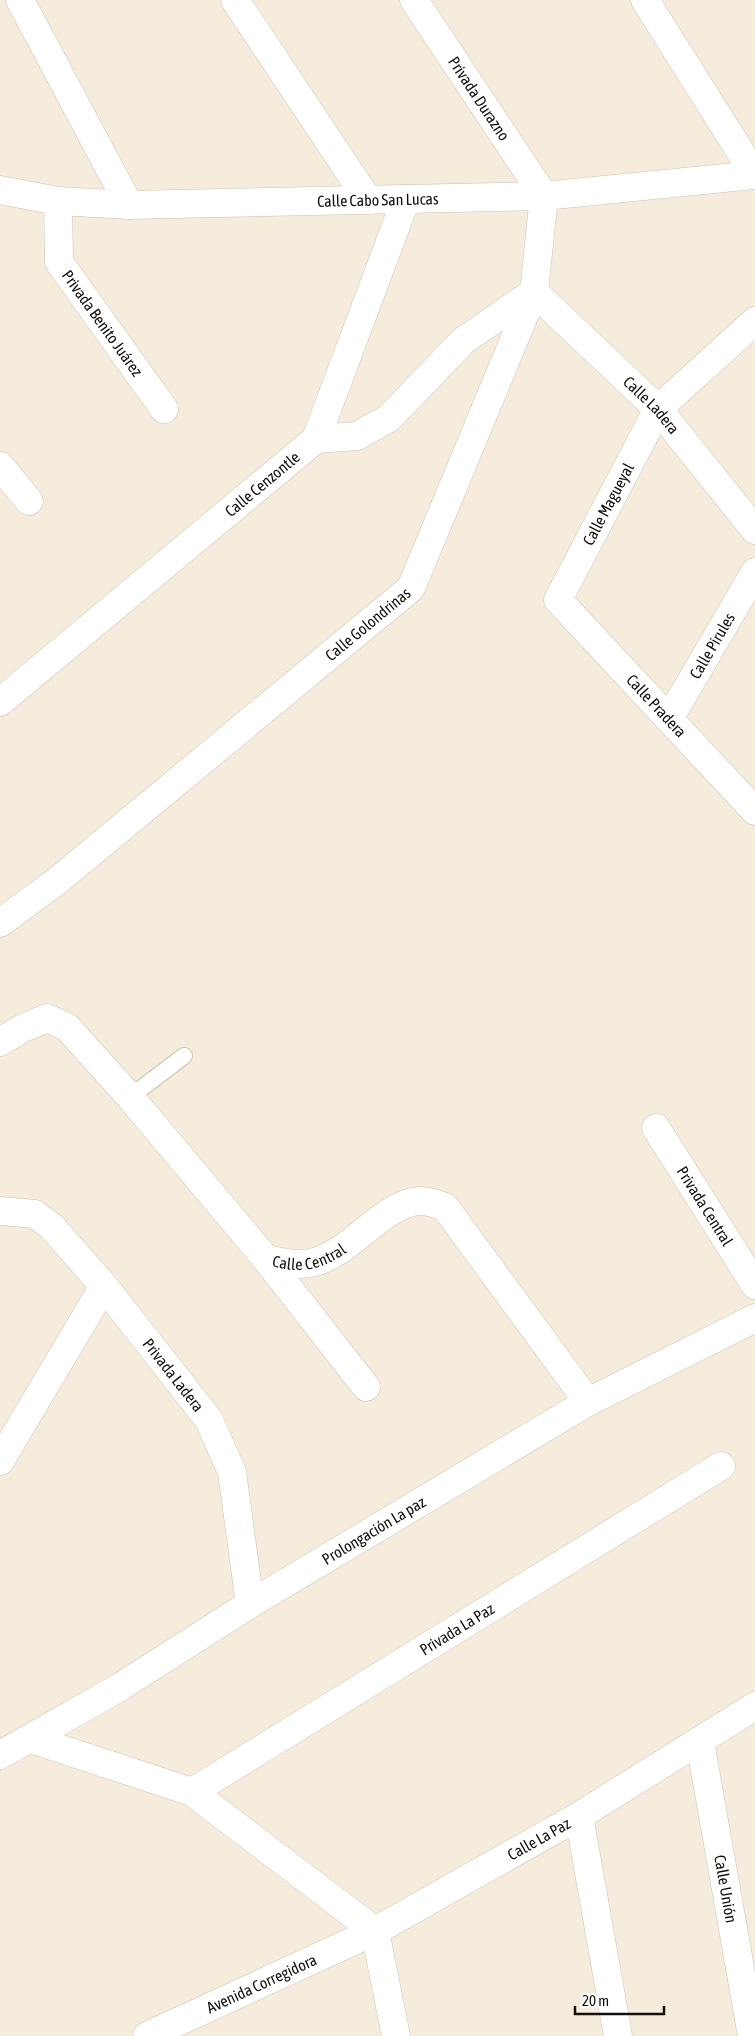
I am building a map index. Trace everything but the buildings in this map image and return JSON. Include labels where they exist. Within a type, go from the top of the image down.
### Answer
[{"type":"street","points":[[20,0],[129,205]]},
{"type":"street","points":[[235,0],[368,200]]},
{"type":"street","name":"Privada Durazno","points":[[414,0],[544,196]]},
{"type":"street","points":[[645,0],[755,175]]},
{"type":"street","name":"Calle Cabo San Lucas","points":[[0,190],[58,201],[129,205],[544,196],[755,175]]},
{"type":"street","name":"Calle Golondrinas","points":[[0,923],[57,881],[411,588],[534,292],[544,196]]},
{"type":"street","points":[[316,439],[406,199]]},
{"type":"street","name":"Privada Benito Juárez","points":[[58,201],[59,262],[164,409]]},
{"type":"street","name":"Calle Ladera","points":[[534,292],[658,409],[755,530]]},
{"type":"street","name":"Calle Cenzontle","points":[[0,702],[316,439],[357,436],[389,418],[463,341],[534,292]]},
{"type":"street","points":[[658,409],[755,321]]},
{"type":"street","name":"Calle Magueyal","points":[[558,600],[658,409]]},
{"type":"street","points":[[0,466],[29,501]]},
{"type":"street","name":"Calle Pirules","points":[[669,719],[755,572]]},
{"type":"street","name":"Calle Pradera","points":[[558,600],[755,811]]},
{"type":"street","name":"Calle Central","points":[[0,1042],[23,1028],[47,1018],[67,1027],[130,1097],[266,1259],[295,1265],[317,1262],[341,1251],[383,1218],[412,1202],[429,1201],[445,1207],[588,1402]]},
{"type":"street","name":"Privada Central","points":[[656,1128],[755,1285]]},
{"type":"street","name":"Privada Ladera","points":[[0,1211],[34,1214],[52,1227],[104,1286],[209,1420],[232,1472],[250,1604]]},
{"type":"street","points":[[266,1259],[366,1386]]},
{"type":"street","points":[[0,1461],[104,1286]]},
{"type":"street","name":"Prolongación La paz","points":[[0,1756],[120,1687],[250,1604],[588,1402],[755,1318]]},
{"type":"street","name":"Privada La Paz","points":[[192,1792],[721,1466]]},
{"type":"street","name":"Calle La Paz","points":[[375,1931],[579,1816],[755,1706]]},
{"type":"street","points":[[31,1739],[192,1792],[375,1931],[396,2036]]},
{"type":"street","name":"Calle Unión","points":[[700,1742],[752,2036]]},
{"type":"street","points":[[579,1816],[618,2036]]},
{"type":"street","name":"Avenida Corregidora","points":[[148,2036],[375,1931]]},
{"type":"lane","points":[[130,1097],[184,1056]]}]
